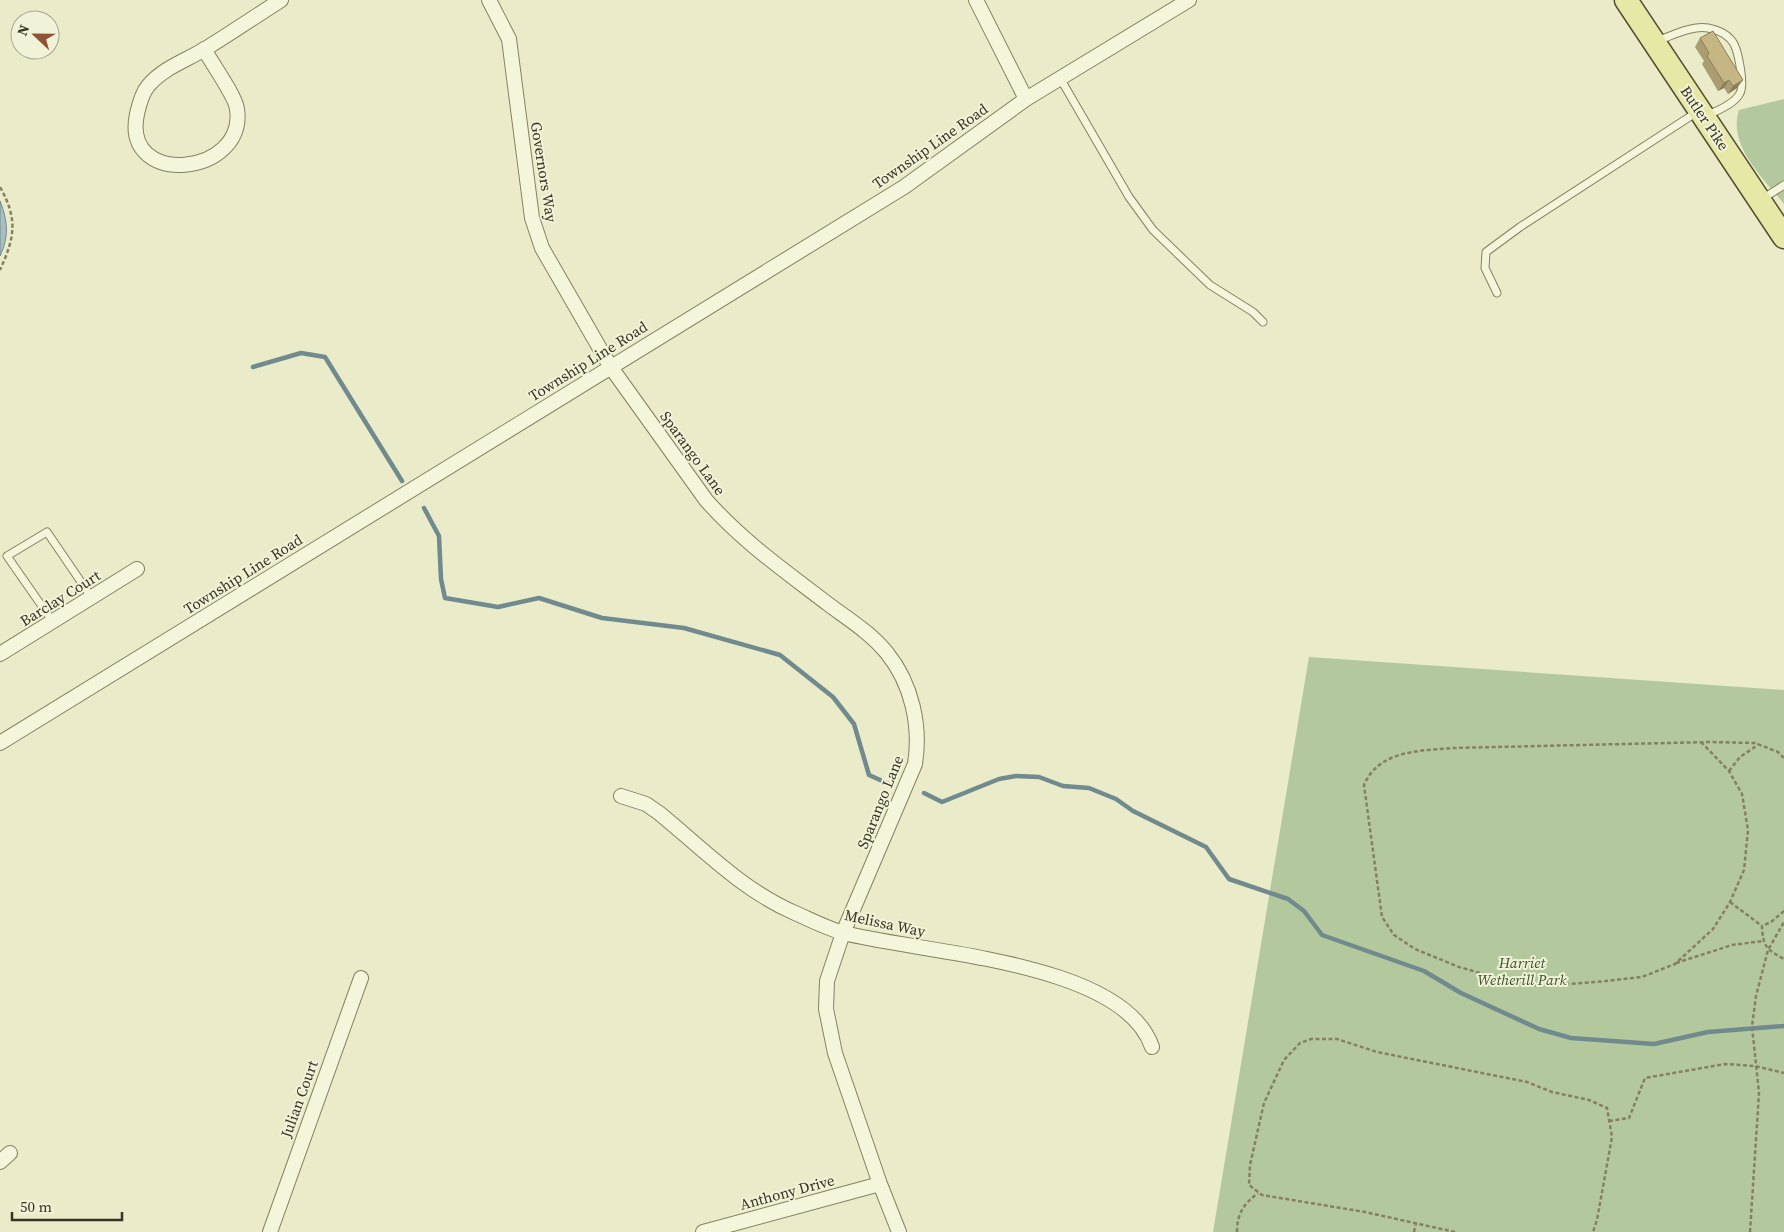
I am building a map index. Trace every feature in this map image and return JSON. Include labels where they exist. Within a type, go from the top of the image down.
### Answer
[{"type":"main road","name":"Butler Pike","points":[[1626,0],[1784,237]]},
{"type":"street","points":[[204,50],[237,106],[238,121],[232,137],[219,152],[200,162],[181,167],[148,156],[138,140],[135,122],[146,88],[158,74],[204,50],[281,0]]},
{"type":"street","name":"Governors Way","points":[[489,0],[509,39],[532,218],[540,240],[610,366]]},
{"type":"street","points":[[976,0],[1026,99]]},
{"type":"street","name":"Township Line Road","points":[[0,743],[904,186],[1026,99],[1189,0]]},
{"type":"street","name":"Sparango Lane","points":[[610,366],[706,500],[745,541],[876,642],[888,654],[906,686],[914,707],[918,746],[915,764],[843,933],[827,981],[826,1009],[835,1053],[880,1184],[899,1232]]},
{"type":"street","name":"Barclay Court","points":[[0,654],[137,569]]},
{"type":"street","name":"Melissa Way","points":[[621,796],[646,804],[737,880],[757,894],[795,913],[843,933],[1050,974],[1083,986],[1133,1016],[1148,1035],[1152,1047]]},
{"type":"street","name":"Julian Court","points":[[270,1232],[361,978]]},
{"type":"street","name":"Anthony Drive","points":[[703,1232],[880,1184]]},
{"type":"lane","points":[[1497,293],[1484,268],[1486,252],[1520,227],[1702,114],[1732,102],[1740,93],[1742,79],[1734,44],[1724,33],[1707,28],[1693,29],[1654,42]]},
{"type":"lane","points":[[1060,78],[1129,197],[1153,230],[1210,285],[1253,312],[1262,322]]},
{"type":"lane","points":[[1760,201],[1784,185]]},
{"type":"lane","points":[[53,622],[7,556],[47,532],[92,598]]},
{"type":"path","points":[[0,187],[14,218],[13,237],[0,270]]},
{"type":"path","points":[[1675,964],[1713,929],[1730,902],[1744,870],[1748,830],[1742,794],[1729,771],[1701,742]]},
{"type":"path","points":[[1763,941],[1732,945],[1642,977],[1541,986],[1508,981],[1468,970],[1415,949],[1394,934],[1382,917],[1364,785],[1370,772],[1385,760],[1422,751],[1701,742],[1759,744],[1778,752],[1784,758]]},
{"type":"path","points":[[1729,771],[1740,757],[1759,744]]},
{"type":"path","points":[[1730,902],[1762,926],[1763,941],[1768,950],[1784,959]]},
{"type":"path","points":[[1762,926],[1771,922],[1784,911]]},
{"type":"path","points":[[1750,1232],[1759,1092],[1752,1026],[1756,996],[1768,950],[1784,922]]},
{"type":"path","points":[[1455,1232],[1258,1193],[1248,1185],[1250,1165],[1264,1103],[1284,1060],[1300,1043],[1311,1039],[1337,1039],[1377,1052],[1527,1082],[1552,1092],[1589,1100],[1607,1108],[1612,1137],[1598,1220],[1593,1232]]},
{"type":"path","points":[[1609,1121],[1629,1118],[1645,1078],[1725,1064],[1755,1066],[1784,1073]]},
{"type":"path","points":[[1237,1232],[1237,1223],[1242,1206],[1258,1193]]},
{"type":"path","points":[[1414,1232],[1416,1223]]},
{"type":"green space","points":[[1784,99],[1784,204],[1758,172],[1743,149],[1738,136],[1737,123],[1739,110]]},
{"type":"green space","name":"Harriet Wetherill Park","points":[[1309,657],[1784,690],[1784,1232],[1213,1232]]},
{"type":"shaded area","points":[[0,201],[5,215],[6,236],[0,256]]},
{"type":"building","points":[[1713,31],[1743,80],[1733,86],[1729,80],[1724,83],[1707,56],[1709,53],[1700,38]]},
{"type":"waterway","points":[[253,367],[301,353],[325,357],[402,481]]},
{"type":"waterway","points":[[424,508],[439,536],[441,579],[445,598],[498,607],[539,598],[602,618],[684,628],[780,655],[833,697],[854,724],[869,775],[891,785]]},
{"type":"waterway","points":[[924,793],[942,802],[999,779],[1016,776],[1039,777],[1063,786],[1089,788],[1116,799],[1133,811],[1206,847],[1229,879],[1288,899],[1304,911],[1322,935],[1424,971],[1461,993],[1539,1029],[1571,1038],[1654,1044],[1708,1032],[1784,1026]]}]
